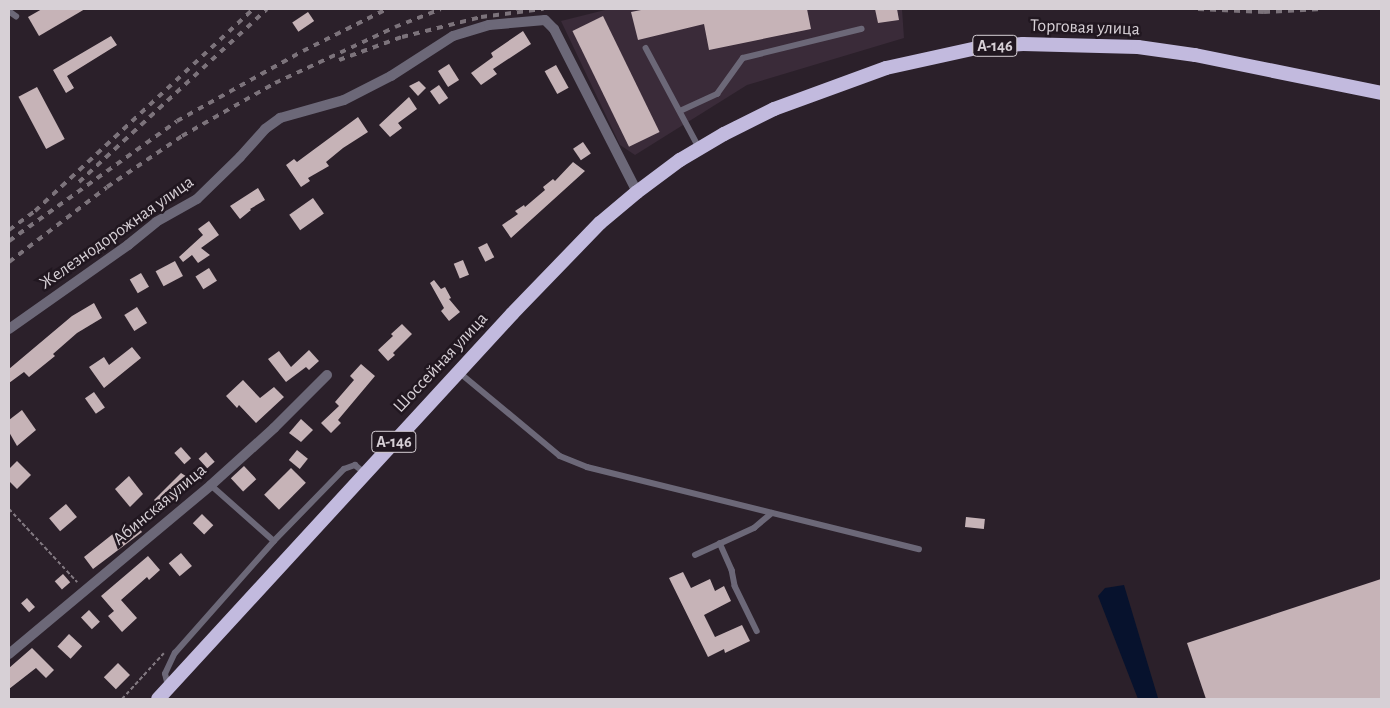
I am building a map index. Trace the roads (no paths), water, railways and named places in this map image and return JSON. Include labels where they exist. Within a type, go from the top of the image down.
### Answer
[{"type":"highway","name":"Торговая улица","points":[[637,192],[700,149],[774,109],[886,68],[977,48],[1023,44],[1138,47],[1195,55],[1381,94]]},
{"type":"highway","name":"Шоссейная улица","points":[[158,699],[560,263],[637,192]]},
{"type":"street","name":"Железнодорожная улица","points":[[9,329],[128,246],[156,222],[197,199],[240,157],[265,129],[280,118],[344,100],[391,76],[453,36],[489,25],[545,20],[554,29],[637,192]]},
{"type":"street","name":"Абинская улица","points":[[9,654],[211,485],[274,428],[327,375]]},
{"type":"lane","points":[[9,11],[16,16]]},
{"type":"lane","points":[[680,111],[717,94],[742,58],[861,29]]},
{"type":"lane","points":[[646,48],[700,149]]},
{"type":"lane","points":[[459,372],[560,456],[587,467],[919,549]]},
{"type":"lane","points":[[169,688],[164,674],[175,654],[274,541],[344,469],[355,465],[365,473]]},
{"type":"lane","points":[[211,485],[274,541]]},
{"type":"lane","points":[[695,555],[754,528],[772,513]]},
{"type":"lane","points":[[720,543],[732,570],[735,586],[757,631]]},
{"type":"water","points":[[1124,585],[1158,698],[1156,699],[1138,699],[1098,596],[1105,588]]},
{"type":"railway","points":[[9,230],[35,211],[253,9]]},
{"type":"railway","points":[[79,182],[267,9]]},
{"type":"railway","points":[[9,241],[177,121],[303,51],[387,9]]},
{"type":"railway","points":[[9,262],[107,187],[182,136],[275,83],[395,27],[441,9]]},
{"type":"railway","points":[[339,60],[402,37],[481,17],[543,9]]},
{"type":"railway","points":[[1198,9],[1264,12],[1322,9]]}]
